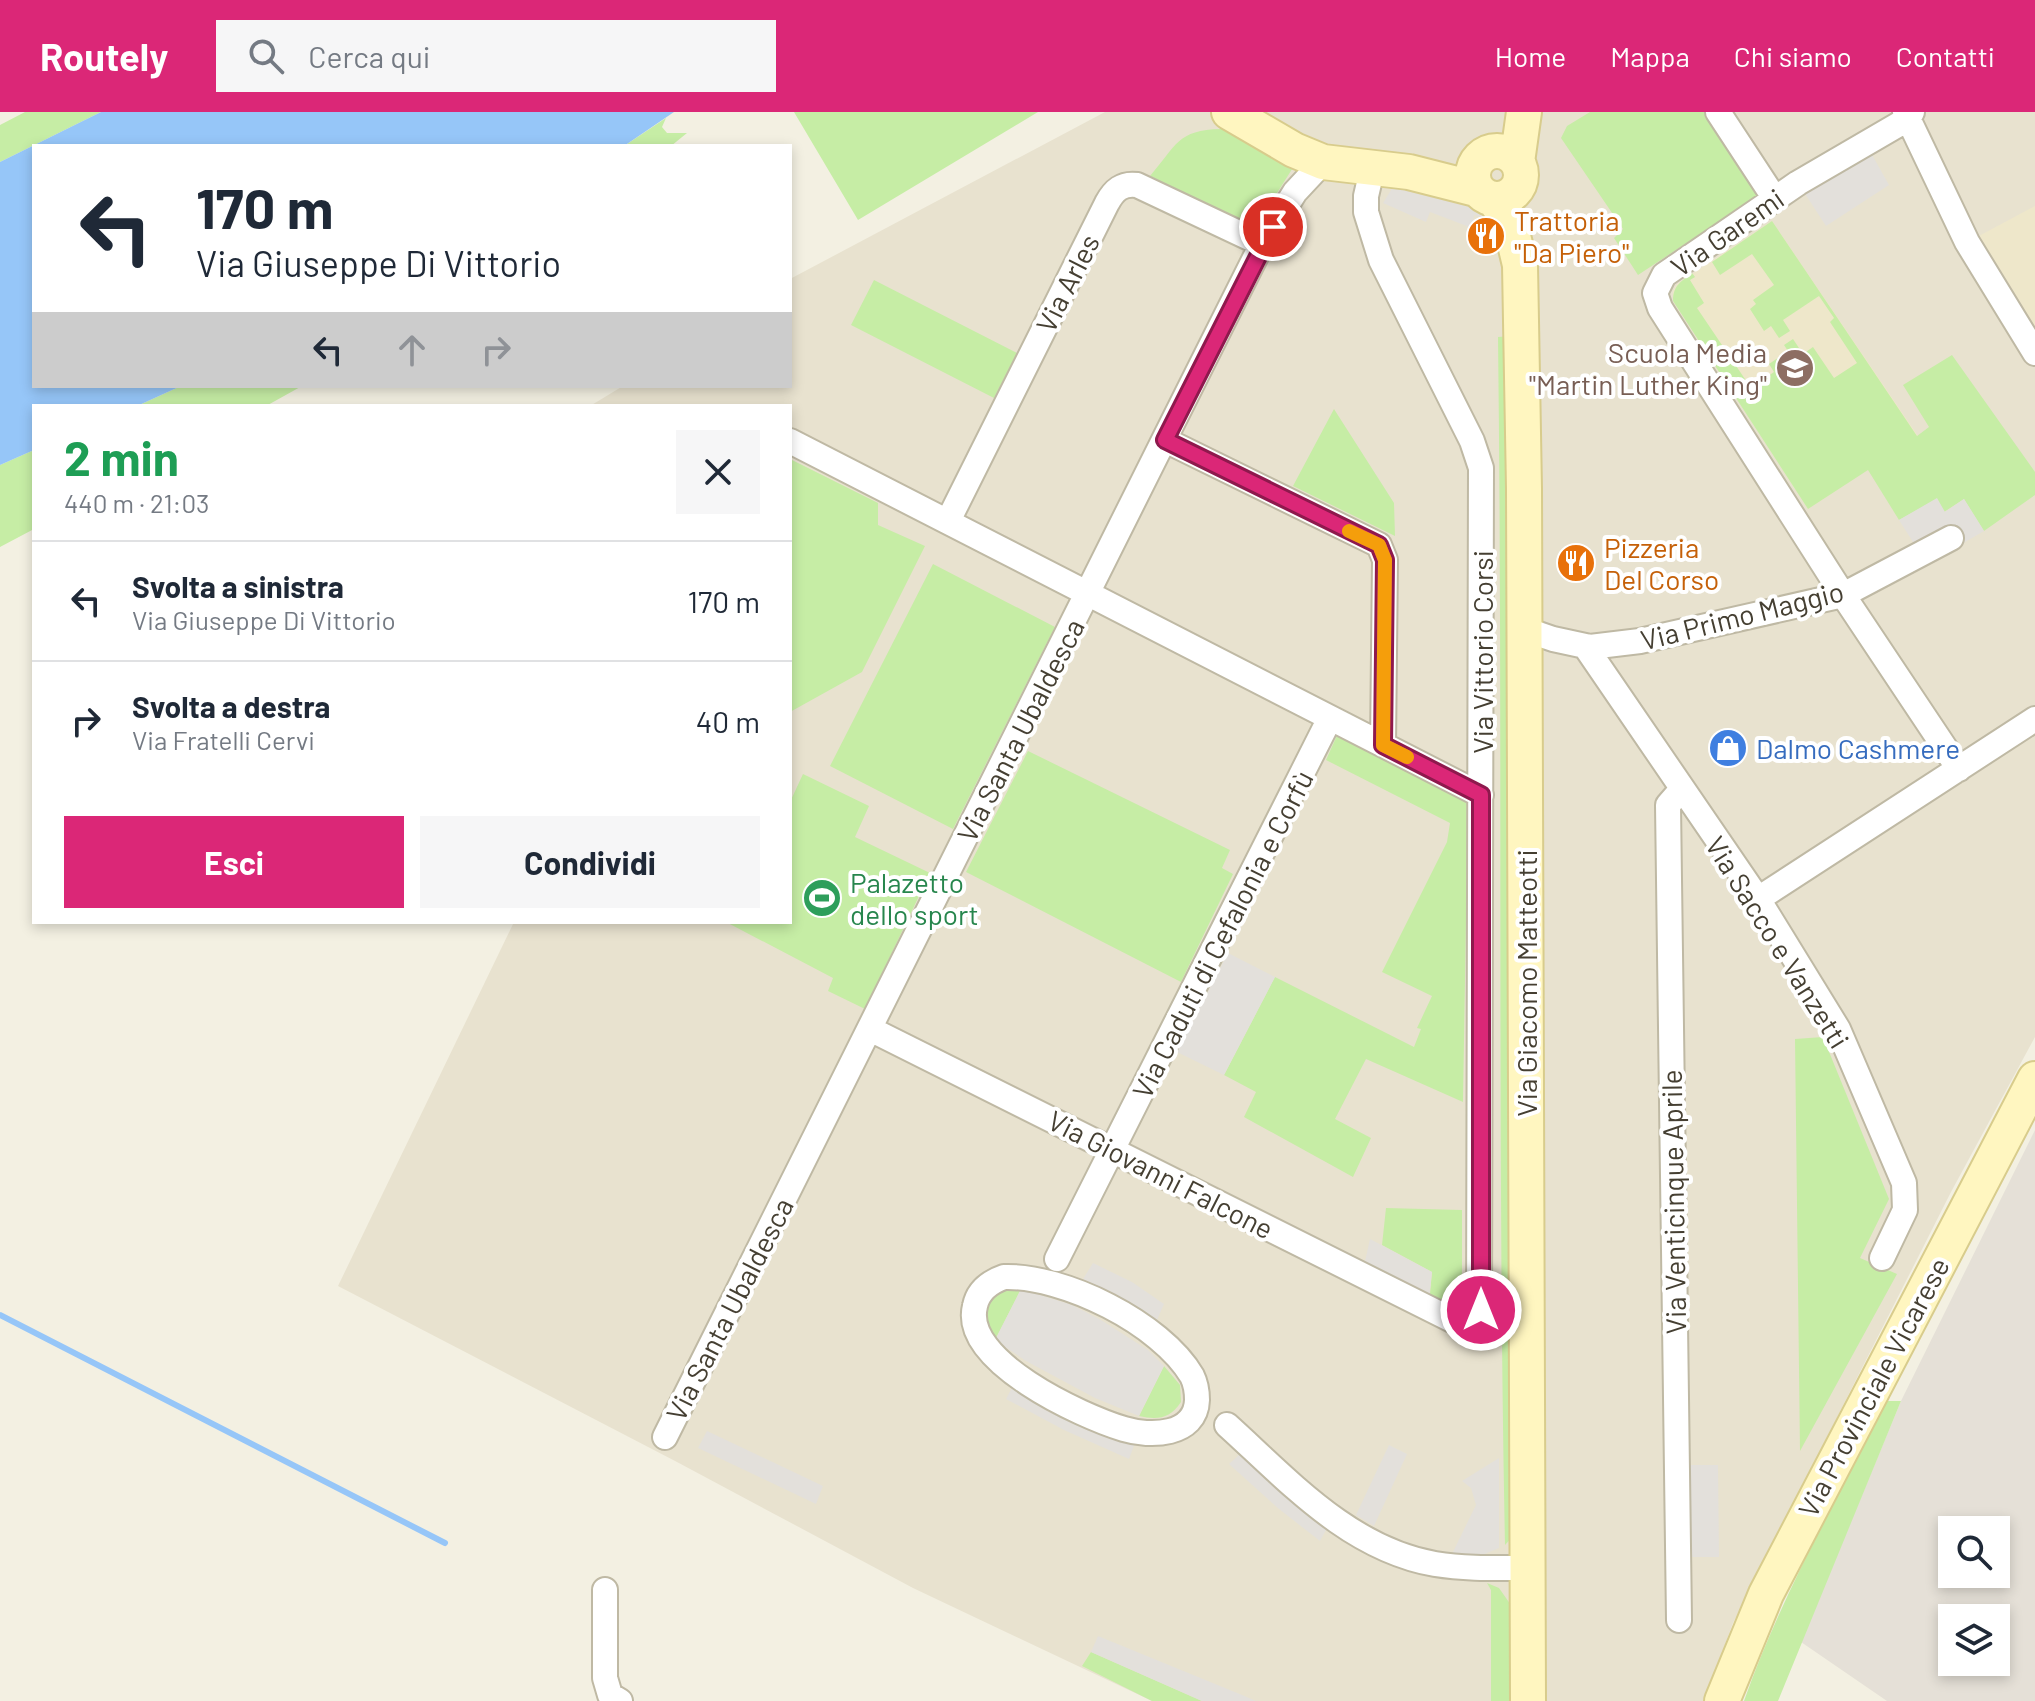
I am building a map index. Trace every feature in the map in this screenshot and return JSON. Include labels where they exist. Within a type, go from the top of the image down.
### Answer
[{"type":"main road","points":[[1229,112],[1294,150],[1323,162],[1372,170],[1496,175],[1514,112]]},
{"type":"main road","name":"Via Giacomo Matteotti","points":[[1524,112],[1496,175],[1523,245],[1520,265],[1528,1701]]},
{"type":"main road","name":"Via Provinciale Vicarese","points":[[1722,1701],[1779,1567],[2035,1079]]},
{"type":"street","points":[[1718,112],[1775,199]]},
{"type":"street","points":[[1908,114],[1967,242],[2035,353]]},
{"type":"street","name":"Via Garemi","points":[[1843,595],[1660,308],[1655,293],[1664,275],[1908,114]]},
{"type":"street","name":"Via Santa Ubaldesca","points":[[665,1437],[1262,244],[1295,192],[1323,162]]},
{"type":"street","name":"Via Vittorio Corsi","points":[[1372,170],[1366,212],[1381,260],[1472,441],[1481,468],[1481,1310],[1475,1326],[1466,1327],[1452,1320]]},
{"type":"street","name":"Via Arles","points":[[948,521],[1107,203],[1119,187],[1137,185],[1262,244]]},
{"type":"street","points":[[1165,440],[1379,545],[1385,560],[1383,745]]},
{"type":"street","points":[[792,442],[1481,795]]},
{"type":"street","name":"Via Primo Maggio","points":[[1524,629],[1585,646],[1601,647],[1640,641],[1843,595],[1951,538]]},
{"type":"street","points":[[1843,595],[1959,769]]},
{"type":"street","name":"Via Sacco e Vanzetti","points":[[1585,646],[1758,899],[1838,1029],[1904,1183],[1905,1210],[1882,1258]]},
{"type":"street","name":"Via Caduti di Cefalonia e Corfù","points":[[1057,1259],[1330,718]]},
{"type":"street","points":[[1758,899],[2035,719]]},
{"type":"street","name":"Via Venticinque Aprile","points":[[1679,1620],[1668,805],[1681,790]]},
{"type":"street","name":"Via Giovanni Falcone","points":[[870,1029],[1452,1320]]},
{"type":"street","points":[[1029,1278],[1045,1271],[1057,1259],[1067,1286],[1076,1293]]},
{"type":"street","points":[[1180,1427],[1193,1417],[1197,1405],[1197,1391],[1192,1377],[1158,1338],[1111,1308],[1029,1278],[1004,1277],[995,1280],[975,1302],[974,1328],[979,1339],[995,1357],[1050,1395],[1125,1429],[1159,1434],[1180,1427],[1203,1419],[1227,1425]]},
{"type":"street","points":[[1197,1391],[1227,1425],[1310,1500],[1372,1542],[1395,1553],[1432,1563],[1475,1568],[1528,1568]]},
{"type":"street","points":[[605,1590],[605,1678],[610,1695],[620,1701]]},
{"type":"shaded area","points":[[1105,112],[2035,112],[2035,1037],[1951,1192],[1733,1623],[1704,1701],[1152,1701],[913,1588],[338,1286],[513,924],[792,924],[792,404],[593,404],[620,388],[792,388],[792,278]]},
{"type":"shaded area","points":[[1866,144],[1889,185],[1826,226],[1798,183]]},
{"type":"shaded area","points":[[1393,187],[1451,192],[1497,222],[1474,215],[1472,228],[1430,212],[1426,222],[1383,203]]},
{"type":"shaded area","points":[[2035,206],[2035,337],[1977,237]]},
{"type":"shaded area","name":"Scuola Media \"Martin Luther King\"","points":[[1772,221],[1918,436],[1808,509],[1673,301],[1677,284]]},
{"type":"shaded area","points":[[1937,498],[1945,512],[1964,499],[1984,531],[1927,564],[1899,520]]},
{"type":"shaded area","points":[[1228,953],[1275,977],[1224,1075],[1177,1052]]},
{"type":"shaded area","points":[[2035,1130],[2035,1701],[1887,1701],[1801,1642],[1901,1401]]},
{"type":"shaded area","points":[[1370,1239],[1432,1272],[1428,1308],[1364,1266]]},
{"type":"shaded area","points":[[1093,1263],[1132,1282],[1164,1304],[1157,1320],[1083,1279]]},
{"type":"shaded area","points":[[1021,1289],[1072,1305],[1101,1320],[1148,1350],[1164,1366],[1139,1416],[1095,1398],[1026,1361],[995,1340]]},
{"type":"shaded area","points":[[1014,1384],[1135,1443],[1129,1459],[1064,1430],[1006,1399]]},
{"type":"shaded area","points":[[707,1431],[823,1486],[816,1504],[698,1448]]},
{"type":"shaded area","points":[[1250,1445],[1333,1517],[1320,1541],[1229,1464]]},
{"type":"shaded area","points":[[1389,1445],[1407,1454],[1374,1526],[1356,1515]]},
{"type":"shaded area","points":[[1499,1458],[1499,1548],[1475,1558],[1451,1556],[1476,1505],[1471,1488],[1462,1481]]},
{"type":"shaded area","points":[[1677,1465],[1718,1465],[1719,1557],[1678,1557]]},
{"type":"shaded area","points":[[1098,1636],[1256,1701],[1202,1701],[1091,1652]]},
{"type":"green space","points":[[25,112],[101,112],[0,162],[0,125]]},
{"type":"green space","points":[[794,112],[1038,112],[858,220]]},
{"type":"green space","points":[[1590,112],[1704,112],[1758,196],[1638,275],[1614,238],[1623,229],[1561,138],[1567,126]]},
{"type":"green space","points":[[666,118],[662,127],[667,133],[687,133],[673,144],[627,144]]},
{"type":"green space","points":[[1241,129],[1299,158],[1257,225],[1244,222],[1150,176],[1186,136],[1206,130]]},
{"type":"green space","name":"Scuola Media \"Martin Luther King\"","points":[[1772,221],[1917,436],[1929,427],[1903,385],[1952,355],[2035,472],[2035,495],[1984,531],[1964,499],[1944,512],[1937,499],[1899,520],[1868,470],[1808,509],[1673,301],[1676,287],[1692,273],[1695,277],[1690,280],[1704,303],[1697,308],[1751,388],[1774,372],[1769,364],[1788,351],[1784,345],[1793,339],[1803,354],[1813,347],[1834,378],[1857,363],[1830,322],[1834,318],[1819,296],[1783,320],[1790,331],[1779,338],[1771,326],[1764,331],[1750,309],[1756,304],[1753,300],[1774,285],[1752,254],[1720,275],[1712,262]]},
{"type":"green space","points":[[874,280],[1017,353],[994,398],[851,325]]},
{"type":"green space","points":[[1511,336],[1516,1533],[1505,1545],[1498,337]]},
{"type":"green space","points":[[177,388],[298,388],[270,404],[141,404]]},
{"type":"green space","points":[[1334,409],[1394,503],[1395,536],[1293,486]]},
{"type":"green space","points":[[32,451],[32,530],[0,547],[0,465]]},
{"type":"green space","points":[[792,460],[878,503],[878,525],[925,546],[862,672],[792,711]]},
{"type":"green space","points":[[933,564],[1055,627],[953,829],[830,766]]},
{"type":"green space","points":[[1339,731],[1468,798],[1463,1102],[1366,1059],[1335,1119],[1371,1138],[1353,1177],[1244,1117],[1256,1092],[1224,1075],[1275,977],[1414,1047],[1421,1029],[1417,1028],[1432,996],[1382,972],[1447,842],[1450,823],[1326,760]]},
{"type":"green space","points":[[1028,751],[1230,850],[1222,868],[1233,874],[1181,982],[966,872]]},
{"type":"green space","points":[[803,774],[869,806],[855,837],[930,873],[865,1009],[828,991],[833,978],[730,924],[792,924],[792,798]]},
{"type":"green space","points":[[1823,1037],[1889,1199],[1860,1258],[1897,1274],[1800,1451],[1795,1039]]},
{"type":"green space","points":[[1386,1208],[1462,1210],[1462,1302],[1450,1307],[1430,1294],[1432,1272],[1382,1245]]},
{"type":"green space","points":[[1001,1289],[1021,1289],[995,1340],[989,1333],[984,1304]]},
{"type":"green space","points":[[1164,1366],[1180,1385],[1181,1402],[1163,1417],[1139,1416]]},
{"type":"green space","points":[[1887,1401],[1901,1401],[1778,1701],[1744,1701],[1792,1586]]},
{"type":"green space","points":[[1487,1583],[1499,1588],[1513,1608],[1514,1701],[1491,1701],[1491,1590]]},
{"type":"green space","points":[[1091,1652],[1202,1701],[1152,1701],[1082,1666]]},
{"type":"water","points":[[101,112],[674,112],[627,144],[36,144]]},
{"type":"water","points":[[32,146],[32,388],[177,388],[141,404],[32,404],[32,451],[0,465],[0,162]]},
{"type":"waterway","points":[[0,1315],[445,1543]]},
{"type":"slow traffic","points":[[1349,531],[1379,545],[1385,560],[1383,745],[1407,757]]},
{"type":"place","name":"Trattoria \"Da Piero\"","points":[[1486,236]]},
{"type":"place","name":"Scuola Media \"Martin Luther King\"","points":[[1795,368]]},
{"type":"place","name":"Pizzeria Del Corso","points":[[1576,563]]},
{"type":"place","name":"Dalmo Cashmere","points":[[1728,748]]},
{"type":"place","name":"Palazetto dello sport","points":[[822,898]]},
{"type":"route","points":[[1273,227],[1165,440],[1379,545],[1385,560],[1383,745],[1481,795],[1481,1310]]}]
